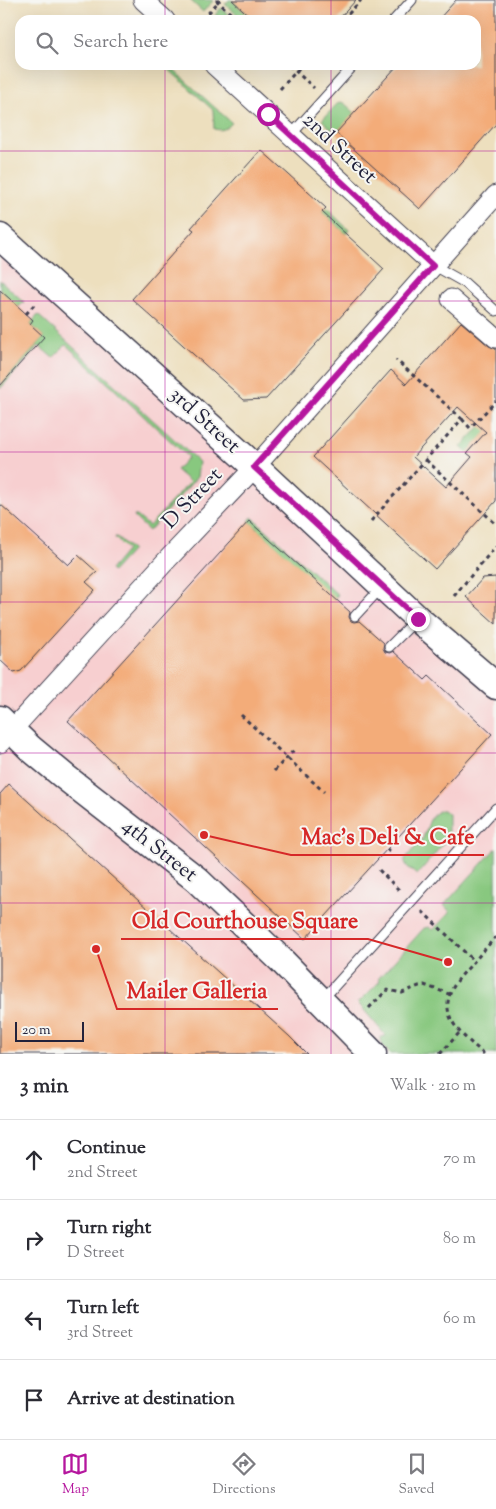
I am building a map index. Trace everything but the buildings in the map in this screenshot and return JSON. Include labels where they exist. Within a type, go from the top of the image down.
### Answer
[{"type":"main road","name":"3rd Street","points":[[1,241],[254,467],[418,619],[496,686]]},
{"type":"main road","name":"4th Street","points":[[4,731],[30,748],[65,778],[196,879],[281,960],[373,1054]]},
{"type":"street","points":[[143,0],[160,15]]},
{"type":"street","name":"2nd Street","points":[[220,70],[433,266]]},
{"type":"street","name":"D Street","points":[[4,731],[254,467],[496,195]]},
{"type":"street","points":[[451,299],[496,338]]},
{"type":"lane","points":[[398,15],[412,0]]},
{"type":"lane","points":[[291,135],[350,70]]},
{"type":"lane","points":[[433,266],[465,284],[496,311]]},
{"type":"lane","points":[[355,616],[382,586]]},
{"type":"lane","points":[[389,647],[418,619]]},
{"type":"lane","points":[[321,1001],[496,808]]},
{"type":"path","points":[[348,15],[361,0]]},
{"type":"path","points":[[206,15],[218,1],[233,15]]},
{"type":"path","points":[[280,89],[296,72],[314,88]]},
{"type":"path","points":[[26,314],[34,305]]},
{"type":"path","points":[[396,360],[470,428],[496,400]]},
{"type":"path","points":[[370,521],[462,419]]},
{"type":"path","points":[[426,460],[496,524]]},
{"type":"path","points":[[454,596],[496,546]]},
{"type":"path","points":[[241,714],[324,792]]},
{"type":"path","points":[[274,772],[296,748]]},
{"type":"path","points":[[387,849],[392,855]]},
{"type":"path","points":[[419,908],[474,961]]},
{"type":"path","points":[[484,1054],[460,1032],[452,1021],[448,1008],[449,994],[456,982],[496,937]]},
{"type":"path","points":[[370,1008],[387,990],[402,994],[424,985],[449,994]]},
{"type":"path","points":[[440,1054],[460,1032]]},
{"type":"shaded area","points":[[0,249],[496,691],[496,1054],[0,1054]]},
{"type":"green space","points":[[190,0],[212,0],[213,1],[203,12]]},
{"type":"green space","points":[[232,0],[248,15],[237,15],[225,4]]},
{"type":"green space","points":[[221,8],[229,15],[215,15]]},
{"type":"green space","points":[[169,70],[174,70],[232,123],[224,129],[214,129],[213,110]]},
{"type":"green space","points":[[339,102],[344,103],[355,113],[336,133],[322,120]]},
{"type":"green space","points":[[326,208],[349,230],[346,234],[322,212]]},
{"type":"green space","points":[[0,280],[24,302],[19,307],[0,298]]},
{"type":"green space","points":[[38,315],[199,462],[197,477],[149,531],[134,516],[137,516],[149,526],[190,482],[176,470],[188,457],[66,345],[53,358],[39,346],[0,389],[0,386],[44,337],[30,324]]},
{"type":"green space","points":[[496,409],[496,422],[467,453],[461,447]]},
{"type":"green space","points":[[252,517],[338,595],[334,599],[249,521]]},
{"type":"green space","points":[[115,537],[132,550],[112,572],[110,570],[127,550]]},
{"type":"green space","points":[[440,810],[448,814],[448,838],[417,875],[407,866],[405,859],[423,838],[431,817]]},
{"type":"green space","points":[[496,848],[496,1054],[390,1054],[382,1042],[381,1037],[386,1036],[358,1003],[380,981],[378,979],[424,928],[429,927],[433,930],[450,912],[444,905]]},
{"type":"place","name":"Mac's Deli & Cafe","points":[[204,835]]},
{"type":"place","name":"Mailer Galleria","points":[[96,949]]},
{"type":"place","name":"Old Courthouse Square","points":[[448,962]]},
{"type":"route","points":[[268,114],[433,266],[254,467],[418,619]]}]
